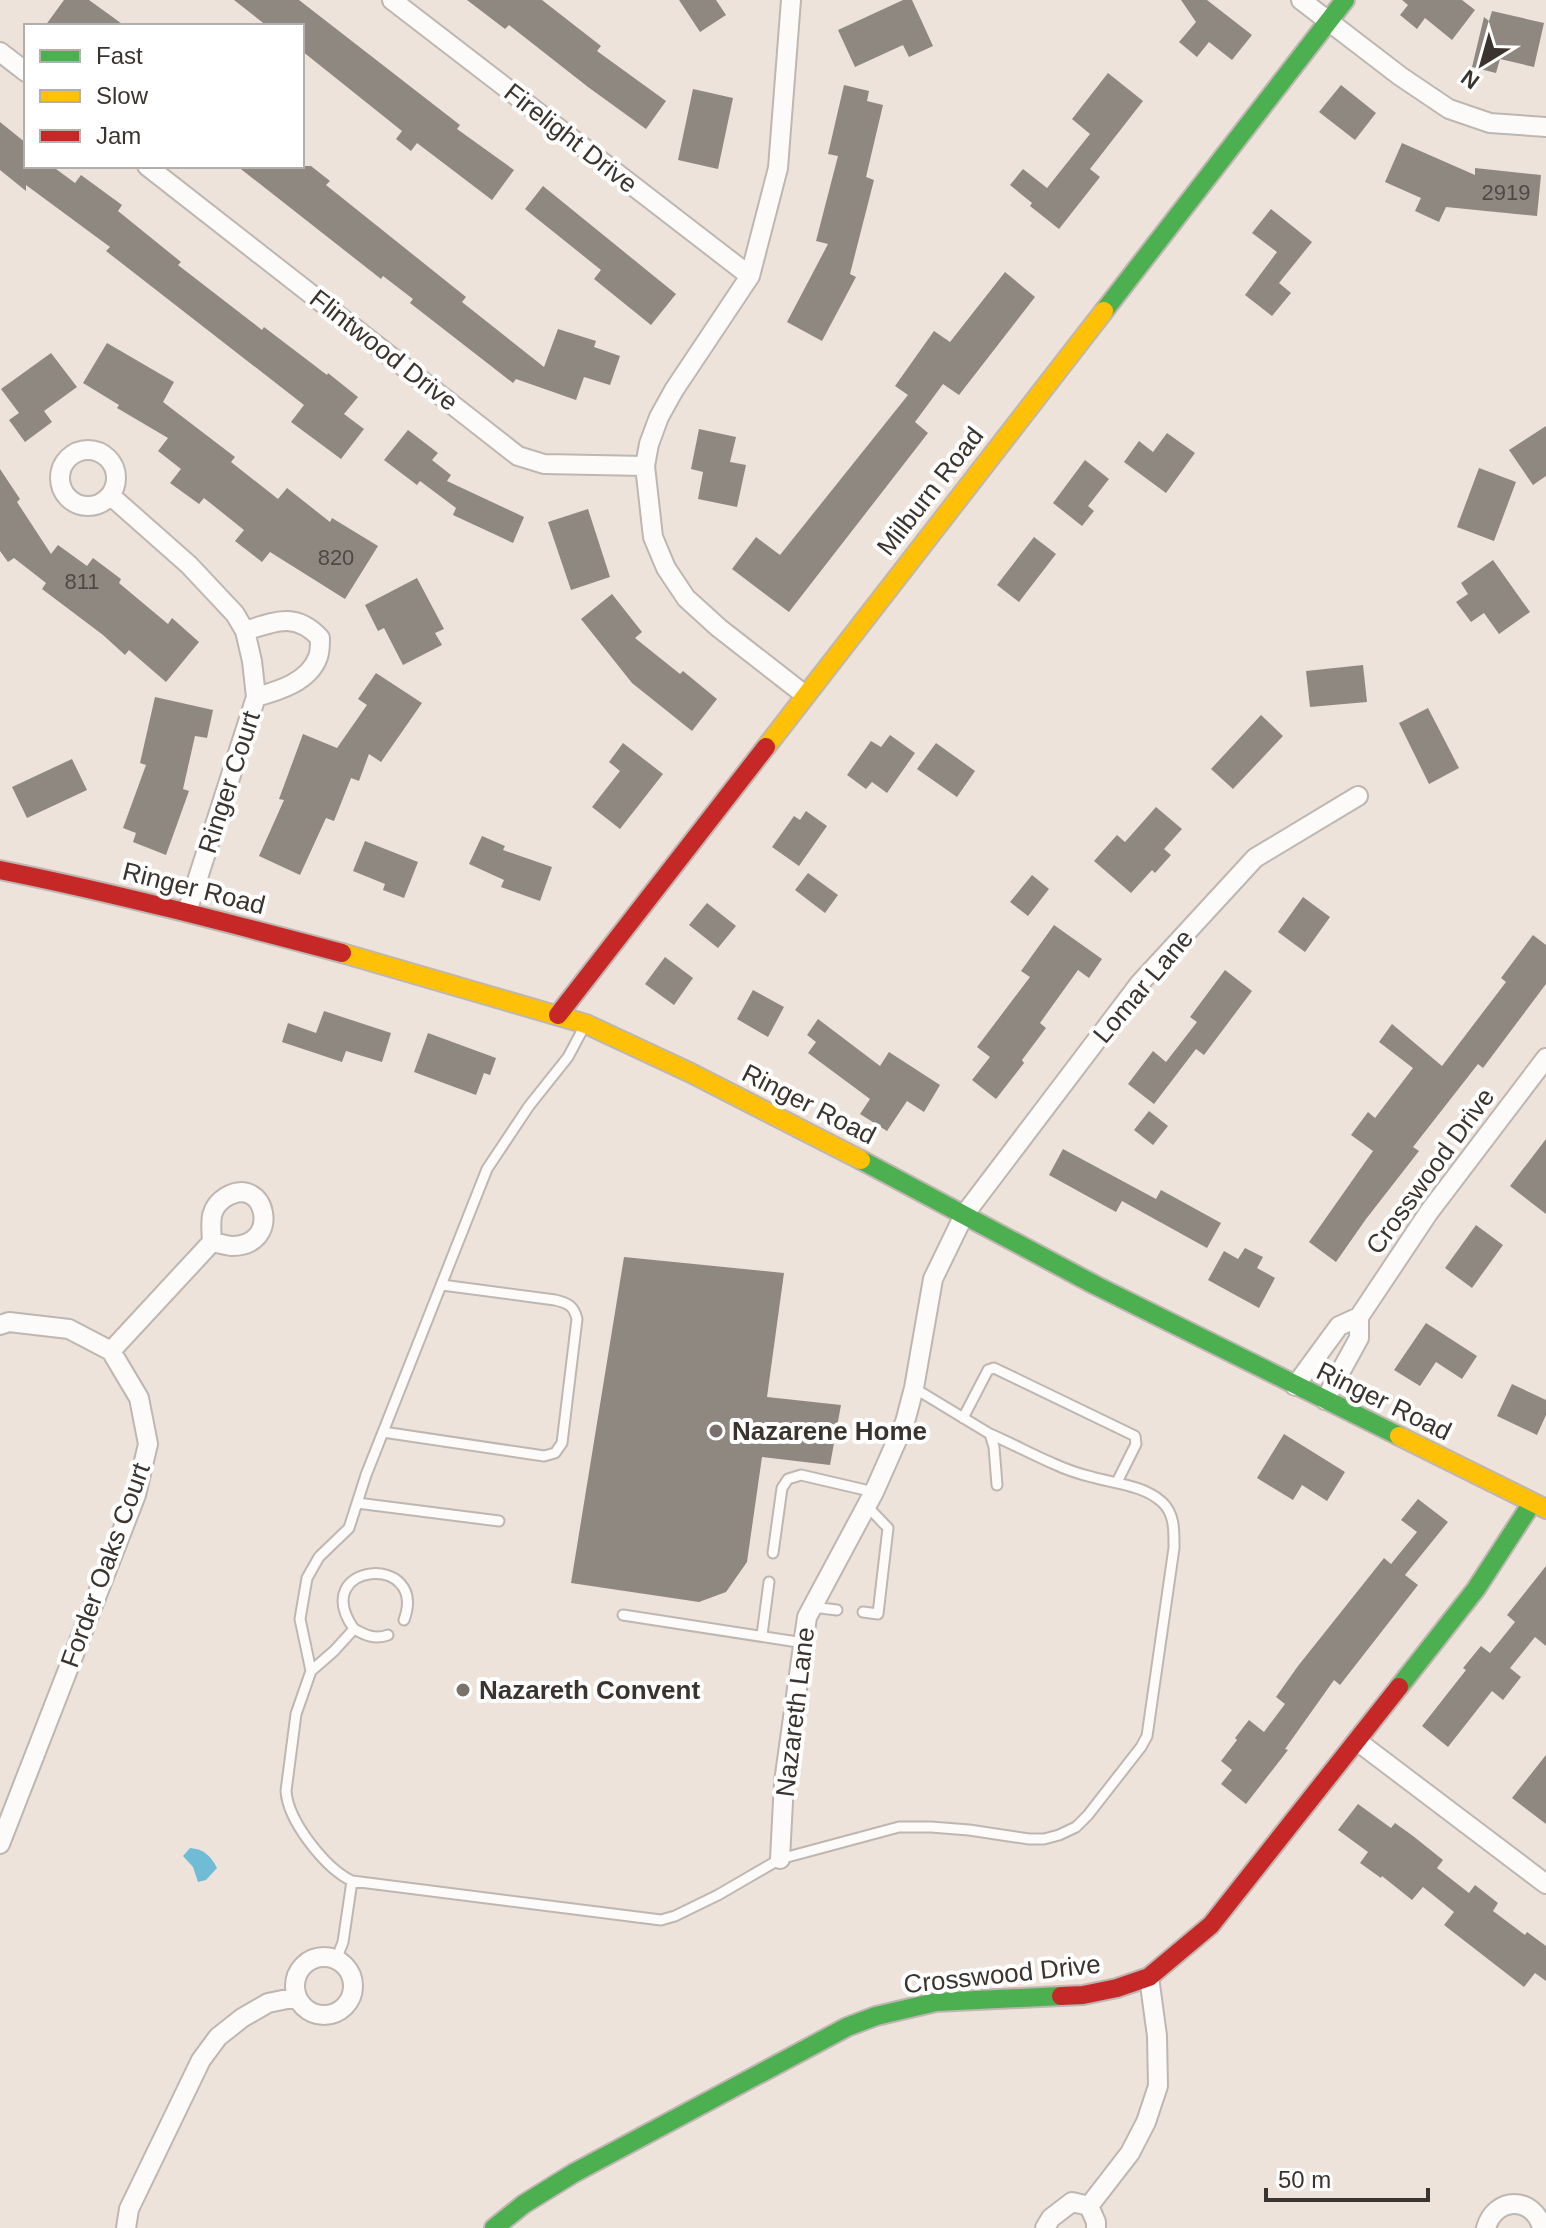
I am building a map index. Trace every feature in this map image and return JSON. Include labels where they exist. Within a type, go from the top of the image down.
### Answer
[{"type":"street","name":"Firelight Drive","points":[[392,0],[750,276]]},
{"type":"street","points":[[791,0],[778,168],[750,276],[659,417],[645,466],[653,537],[666,568],[686,598],[719,628],[805,695]]},
{"type":"street","points":[[1301,0],[1400,76],[1449,109],[1490,123],[1546,127]]},
{"type":"street","name":"Milburn Road","points":[[558,1015],[1345,0]]},
{"type":"street","points":[[0,52],[24,70]]},
{"type":"street","name":"Flintwood Drive","points":[[150,168],[518,456],[544,464],[645,466]]},
{"type":"street","name":"Ringer Court","points":[[111,496],[189,565],[235,614],[245,631],[252,661],[256,697],[187,912]]},
{"type":"street","name":"Ringer Court","points":[[245,631],[285,621],[308,625],[320,638],[318,658],[308,673],[282,690],[256,697]]},
{"type":"street","name":"Lomar Lane","points":[[964,1215],[1140,983],[1255,858],[1358,796]]},
{"type":"street","name":"Ringer Road","points":[[0,870],[187,912],[365,959],[586,1024],[810,1133],[1095,1285],[1539,1506]]},
{"type":"street","name":"Crosswood Drive","points":[[1295,1386],[1339,1326],[1359,1317],[1429,1212],[1544,1064]]},
{"type":"street","name":"Nazareth Lane","points":[[780,1859],[784,1782],[807,1617],[871,1499],[905,1422],[933,1279],[964,1215]]},
{"type":"street","points":[[0,1325],[9,1322],[69,1329],[111,1351],[212,1242]]},
{"type":"street","name":"Crosswood Drive","points":[[1325,1400],[1359,1338],[1359,1317]]},
{"type":"street","name":"Forder Oaks Court","points":[[0,1844],[136,1495],[148,1444],[139,1398],[111,1351]]},
{"type":"street","name":"Crosswood Drive","points":[[494,2228],[524,2204],[574,2173],[847,2027],[876,2016],[936,2002],[1083,1995],[1149,1977],[1211,1925],[1539,1506]]},
{"type":"street","points":[[1357,1741],[1546,1884]]},
{"type":"street","points":[[323,1957],[336,1960],[347,1968],[352,1977],[351,1997],[338,2012],[319,2015],[309,2012],[297,1997],[299,1970],[306,1963],[323,1957]]},
{"type":"street","points":[[1089,2206],[1130,2153],[1146,2122],[1158,2086],[1157,2036],[1149,1977]]},
{"type":"street","points":[[126,2228],[129,2209],[201,2060],[218,2037],[268,2003],[297,1997]]},
{"type":"street","points":[[1045,2228],[1051,2218],[1072,2202],[1089,2206]]},
{"type":"street","points":[[1486,2228],[1496,2211],[1509,2204],[1526,2206],[1534,2212],[1542,2228]]},
{"type":"street","points":[[1089,2206],[1096,2228]]},
{"type":"lane","points":[[311,1671],[300,1619],[307,1578],[319,1557],[346,1533],[487,1169],[529,1106],[568,1057],[586,1024]]},
{"type":"lane","points":[[383,1432],[544,1456],[555,1453],[562,1443],[577,1319],[574,1309],[567,1303],[555,1300],[442,1285]]},
{"type":"lane","points":[[963,1418],[988,1370],[994,1368],[1135,1436],[1136,1444],[1117,1482]]},
{"type":"lane","points":[[354,1629],[311,1671],[296,1714],[286,1791],[292,1818],[305,1836],[333,1869],[352,1881],[661,1920],[718,1895],[780,1859],[899,1827],[969,1830],[1029,1839],[1059,1835],[1076,1827],[1088,1815],[1147,1736],[1174,1548],[1171,1513],[1162,1502],[1147,1493],[1052,1463],[990,1434],[914,1388]]},
{"type":"lane","points":[[990,1434],[997,1485]]},
{"type":"lane","points":[[773,1553],[782,1488],[788,1479],[801,1475],[871,1499],[888,1528],[878,1614],[863,1612]]},
{"type":"lane","points":[[357,1503],[499,1521]]},
{"type":"lane","points":[[388,1635],[373,1637],[354,1629],[346,1618],[342,1606],[343,1595],[356,1579],[366,1573],[378,1572],[398,1582],[407,1600],[404,1620]]},
{"type":"lane","points":[[762,1635],[769,1582]]},
{"type":"lane","points":[[812,1607],[837,1610]]},
{"type":"lane","points":[[623,1615],[804,1643]]},
{"type":"lane","points":[[336,1960],[343,1942],[352,1881]]},
{"type":"water","points":[[190,1848],[206,1854],[217,1868],[206,1880],[198,1882],[193,1867],[183,1856]]},
{"type":"building","points":[[64,0],[89,0],[122,24],[46,24]]},
{"type":"building","points":[[234,0],[299,0],[460,125],[457,129],[514,170],[492,200],[417,143],[411,151],[396,139],[402,131],[304,53],[304,24],[264,24]]},
{"type":"building","points":[[467,0],[542,0],[601,46],[597,51],[666,101],[646,129],[509,25],[505,29]]},
{"type":"building","points":[[679,0],[716,0],[726,15],[700,32]]},
{"type":"building","points":[[903,0],[912,0],[933,46],[909,57],[903,45],[855,67],[838,30]]},
{"type":"building","points":[[1181,0],[1207,0],[1252,35],[1232,60],[1209,42],[1197,57],[1179,42],[1196,22]]},
{"type":"building","points":[[1402,0],[1462,0],[1475,10],[1452,40],[1425,18],[1417,29],[1400,15],[1408,5]]},
{"type":"building","points":[[1492,11],[1544,23],[1534,67],[1500,59],[1496,73],[1472,67],[1484,17],[1489,21]]},
{"type":"building","points":[[1108,73],[1143,101],[1090,169],[1100,177],[1059,229],[1010,185],[1023,169],[1047,188],[1090,134],[1072,119]]},
{"type":"building","points":[[844,85],[869,91],[867,101],[883,105],[866,177],[874,180],[850,274],[856,277],[822,341],[787,322],[828,244],[816,241],[838,156],[828,154]]},
{"type":"building","points":[[1341,85],[1376,113],[1355,140],[1319,112]]},
{"type":"building","points":[[693,89],[733,98],[718,169],[678,160]]},
{"type":"building","points":[[0,122],[24,141],[24,168],[55,168],[75,183],[81,175],[122,205],[118,211],[181,262],[178,265],[262,330],[264,327],[358,397],[344,414],[364,429],[341,459],[291,422],[304,405],[106,251],[110,247],[26,185],[26,191],[0,170]]},
{"type":"building","points":[[1402,143],[1475,175],[1475,168],[1541,175],[1537,216],[1446,207],[1439,222],[1415,211],[1421,198],[1385,182]]},
{"type":"building","points":[[311,166],[330,181],[326,185],[466,297],[462,302],[544,367],[558,329],[596,341],[594,347],[620,356],[610,385],[584,377],[576,400],[516,379],[513,383],[410,303],[413,299],[383,276],[381,279],[240,168]]},
{"type":"building","points":[[543,186],[676,294],[651,325],[594,279],[601,270],[525,209]]},
{"type":"building","points":[[1271,209],[1312,242],[1279,283],[1291,293],[1272,316],[1245,295],[1277,252],[1252,233]]},
{"type":"building","points":[[1005,272],[1035,297],[959,395],[943,384],[915,422],[928,433],[789,612],[732,569],[756,537],[780,555],[908,395],[895,386],[934,331],[950,342]]},
{"type":"building","points":[[107,343],[174,382],[163,402],[235,457],[231,462],[278,499],[287,488],[330,522],[332,518],[378,546],[345,599],[270,552],[262,562],[235,541],[244,530],[204,498],[199,504],[170,483],[181,469],[158,451],[168,438],[117,408],[119,405],[83,383]]},
{"type":"building","points":[[51,353],[77,387],[44,411],[52,422],[25,442],[9,420],[19,413],[1,389]]},
{"type":"building","points":[[1546,426],[1546,476],[1533,485],[1509,450]]},
{"type":"building","points":[[699,429],[736,437],[730,462],[746,465],[737,507],[698,499],[703,472],[691,469]]},
{"type":"building","points":[[408,430],[438,453],[432,460],[451,475],[447,481],[524,517],[513,543],[453,515],[456,508],[420,481],[417,485],[384,460]]},
{"type":"building","points":[[1167,433],[1195,453],[1166,493],[1124,462],[1139,441],[1153,452]]},
{"type":"building","points":[[1085,460],[1109,479],[1088,506],[1094,511],[1082,526],[1053,503]]},
{"type":"building","points":[[1479,468],[1516,482],[1494,541],[1457,527]]},
{"type":"building","points":[[0,469],[20,499],[17,502],[51,554],[58,545],[87,566],[93,558],[121,579],[119,583],[168,624],[172,618],[199,642],[166,682],[129,650],[125,655],[42,589],[46,583],[14,558],[8,562],[0,551]]},
{"type":"building","points":[[588,509],[610,577],[571,590],[548,522]]},
{"type":"building","points":[[1034,537],[1056,554],[1019,602],[997,585]]},
{"type":"building","points":[[1493,560],[1530,612],[1499,634],[1484,613],[1471,622],[1456,602],[1468,594],[1461,583]]},
{"type":"building","points":[[417,578],[444,629],[435,633],[442,645],[403,665],[384,628],[378,631],[365,605]]},
{"type":"building","points":[[612,594],[642,632],[635,638],[717,699],[692,731],[632,683],[581,619]]},
{"type":"building","points":[[1363,665],[1367,702],[1310,707],[1306,671]]},
{"type":"building","points":[[376,673],[422,703],[381,762],[369,754],[359,781],[351,778],[334,821],[326,818],[300,875],[259,856],[284,800],[279,799],[303,734],[337,748],[367,705],[358,699]]},
{"type":"building","points":[[155,697],[213,710],[207,738],[195,736],[183,789],[189,791],[166,855],[133,842],[136,833],[123,828],[146,765],[140,763]]},
{"type":"building","points":[[1428,708],[1459,768],[1429,784],[1399,723]]},
{"type":"building","points":[[1261,715],[1283,736],[1233,789],[1211,769]]},
{"type":"building","points":[[890,735],[915,753],[887,793],[872,782],[866,789],[847,775],[871,741],[881,747]]},
{"type":"building","points":[[623,743],[663,774],[620,829],[592,807],[620,771],[609,762]]},
{"type":"building","points":[[936,743],[975,771],[957,797],[917,769]]},
{"type":"building","points":[[72,759],[87,790],[27,818],[12,787]]},
{"type":"building","points":[[1156,807],[1182,829],[1164,849],[1171,855],[1131,893],[1094,861],[1117,835],[1125,842]]},
{"type":"building","points":[[806,811],[827,826],[799,866],[772,847],[794,816],[800,820]]},
{"type":"building","points":[[482,836],[505,846],[503,850],[552,867],[540,901],[501,887],[504,880],[469,864]]},
{"type":"building","points":[[365,841],[418,862],[404,898],[383,890],[385,884],[353,871]]},
{"type":"building","points":[[808,873],[838,895],[825,913],[795,890]]},
{"type":"building","points":[[1032,875],[1049,889],[1028,916],[1010,902]]},
{"type":"building","points":[[1303,897],[1330,917],[1305,952],[1278,932]]},
{"type":"building","points":[[707,903],[736,926],[718,948],[689,925]]},
{"type":"building","points":[[1054,925],[1102,959],[1089,978],[1078,970],[1040,1023],[1046,1028],[1022,1060],[1024,1063],[996,1099],[972,1080],[990,1057],[977,1047],[1030,977],[1021,971]]},
{"type":"building","points":[[1533,935],[1546,945],[1546,984],[1483,1068],[1478,1064],[1413,1147],[1419,1151],[1336,1262],[1309,1242],[1373,1151],[1351,1135],[1368,1112],[1375,1118],[1413,1068],[1379,1042],[1392,1024],[1442,1066],[1506,982],[1501,978]]},
{"type":"building","points":[[665,957],[693,978],[674,1005],[645,984]]},
{"type":"building","points":[[1225,970],[1252,991],[1204,1055],[1196,1049],[1154,1104],[1128,1084],[1153,1051],[1166,1062],[1197,1022],[1190,1017]]},
{"type":"building","points":[[753,990],[784,1007],[768,1037],[737,1019]]},
{"type":"building","points":[[324,1011],[391,1033],[382,1062],[346,1051],[342,1062],[282,1042],[288,1023],[316,1033]]},
{"type":"building","points":[[818,1019],[880,1066],[889,1052],[940,1085],[924,1112],[907,1101],[887,1131],[860,1114],[870,1099],[808,1053],[816,1042],[807,1035]]},
{"type":"building","points":[[428,1033],[496,1058],[490,1075],[484,1073],[476,1095],[414,1072]]},
{"type":"building","points":[[1149,1111],[1168,1126],[1153,1145],[1134,1130]]},
{"type":"building","points":[[1546,1139],[1546,1214],[1510,1186]]},
{"type":"building","points":[[1063,1149],[1156,1199],[1161,1190],[1221,1223],[1207,1248],[1122,1201],[1116,1212],[1049,1175]]},
{"type":"building","points":[[1476,1225],[1503,1245],[1472,1288],[1445,1268]]},
{"type":"building","points":[[1245,1248],[1263,1257],[1257,1268],[1275,1278],[1259,1308],[1208,1280],[1224,1251],[1238,1259]]},
{"type":"building","name":"Nazarene Home","points":[[624,1257],[784,1273],[767,1397],[841,1405],[830,1465],[762,1457],[747,1562],[726,1592],[699,1602],[571,1583]]},
{"type":"building","points":[[1426,1323],[1477,1356],[1462,1379],[1436,1362],[1420,1386],[1394,1370]]},
{"type":"building","points":[[1512,1384],[1546,1400],[1546,1415],[1537,1435],[1497,1416]]},
{"type":"building","points":[[1284,1434],[1345,1472],[1327,1501],[1302,1485],[1293,1500],[1257,1478]]},
{"type":"building","points":[[1418,1499],[1448,1522],[1405,1575],[1418,1585],[1340,1685],[1334,1680],[1285,1749],[1288,1750],[1246,1804],[1221,1784],[1232,1770],[1221,1761],[1249,1720],[1264,1732],[1285,1704],[1276,1697],[1298,1666],[1384,1558],[1391,1564],[1417,1532],[1401,1520]]},
{"type":"building","points":[[1546,1566],[1546,1646],[1535,1637],[1510,1668],[1521,1677],[1503,1700],[1492,1691],[1448,1747],[1422,1726],[1481,1646],[1490,1653],[1515,1622],[1507,1615]]},
{"type":"building","points":[[1546,1755],[1546,1824],[1512,1798]]},
{"type":"building","points":[[1358,1804],[1391,1828],[1395,1823],[1413,1836],[1443,1860],[1437,1868],[1469,1893],[1475,1885],[1498,1903],[1493,1911],[1546,1946],[1546,1981],[1535,1973],[1524,1987],[1444,1925],[1454,1912],[1423,1887],[1412,1900],[1360,1863],[1368,1852],[1338,1830]]},
{"type":"traffic: fast","points":[[1104,311],[1345,0]]},
{"type":"traffic: fast","points":[[861,1160],[1095,1285],[1399,1436]]},
{"type":"traffic: fast","points":[[1399,1687],[1476,1589],[1532,1503]]},
{"type":"traffic: fast","points":[[494,2228],[524,2204],[574,2173],[847,2027],[876,2016],[936,2002],[1061,1996]]},
{"type":"traffic: slow","points":[[766,747],[1104,311]]},
{"type":"traffic: slow","points":[[342,953],[586,1024],[691,1073],[861,1160]]},
{"type":"traffic: slow","points":[[1399,1436],[1546,1509]]},
{"type":"traffic: jam","points":[[558,1015],[766,747]]},
{"type":"traffic: jam","points":[[0,870],[129,898],[342,953]]},
{"type":"traffic: jam","points":[[1061,1996],[1117,1988],[1149,1977],[1211,1925],[1399,1687]]},
{"type":"place","name":"Nazarene Home","points":[[716,1431]]},
{"type":"place","name":"Nazareth Convent","points":[[463,1690]]}]
